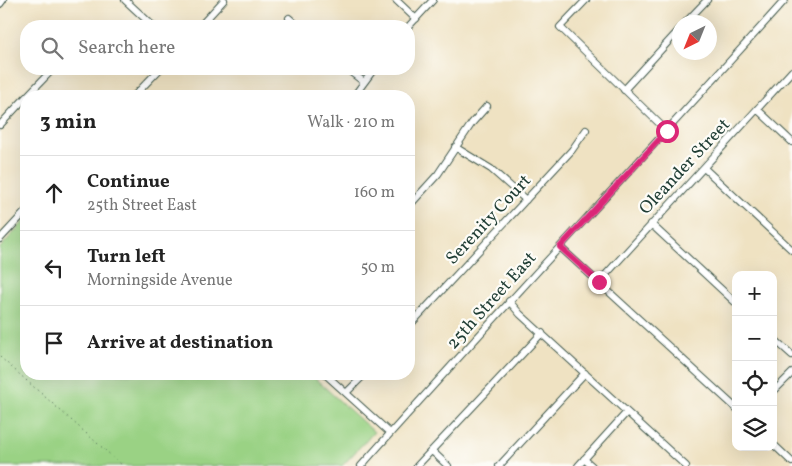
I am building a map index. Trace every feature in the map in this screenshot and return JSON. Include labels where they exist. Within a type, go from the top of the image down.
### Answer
[{"type":"street","points":[[0,4],[3,0]]},
{"type":"street","points":[[125,0],[147,20]]},
{"type":"street","points":[[206,20],[224,0]]},
{"type":"street","points":[[396,0],[416,18],[433,0]]},
{"type":"street","points":[[586,0],[560,28],[667,131]]},
{"type":"street","points":[[693,15],[707,0]]},
{"type":"street","name":"25th Street East","points":[[361,466],[509,301],[667,131],[785,0]]},
{"type":"street","points":[[624,90],[672,39]]},
{"type":"street","name":"Oleander Street","points":[[599,282],[792,71]]},
{"type":"street","points":[[34,90],[47,75]]},
{"type":"street","points":[[140,90],[154,75]]},
{"type":"street","points":[[355,75],[364,82]]},
{"type":"street","points":[[358,90],[369,75]]},
{"type":"street","points":[[0,125],[20,104]]},
{"type":"street","points":[[415,199],[438,174],[455,147],[487,106]]},
{"type":"street","points":[[757,109],[792,142]]},
{"type":"street","name":"Serenity Court","points":[[415,320],[572,150],[586,130]]},
{"type":"street","points":[[455,147],[491,168],[526,200]]},
{"type":"street","points":[[704,168],[792,250]]},
{"type":"street","points":[[0,240],[20,218]]},
{"type":"street","points":[[651,224],[732,299]]},
{"type":"street","points":[[560,247],[734,406]]},
{"type":"street","points":[[509,301],[520,314],[686,466]]},
{"type":"street","points":[[418,466],[542,333]]},
{"type":"street","points":[[777,342],[792,355]]},
{"type":"street","points":[[499,466],[585,373]]},
{"type":"street","points":[[777,388],[792,373]]},
{"type":"street","points":[[332,380],[390,433]]},
{"type":"street","points":[[346,393],[359,380]]},
{"type":"street","points":[[578,466],[627,412]]},
{"type":"street","points":[[777,448],[792,462]]},
{"type":"street","points":[[432,451],[448,466]]},
{"type":"street","points":[[584,459],[592,466]]},
{"type":"path","points":[[0,357],[20,375]]},
{"type":"path","points":[[26,380],[123,466]]},
{"type":"green space","points":[[20,226],[20,380],[317,380],[374,432],[342,466],[0,466],[0,248]]},
{"type":"route","points":[[599,282],[560,247],[667,131]]}]
